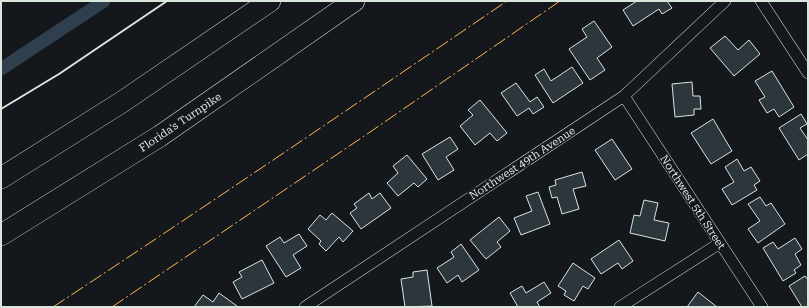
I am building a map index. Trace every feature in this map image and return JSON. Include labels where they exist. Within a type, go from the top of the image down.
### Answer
[{"type":"highway","points":[[1,178],[122,102],[270,1]]},
{"type":"highway","name":"Florida's Turnpike","points":[[1,235],[160,136],[354,1]]},
{"type":"street","name":"Northwest 49th Avenue","points":[[305,307],[624,96],[725,1]]},
{"type":"street","points":[[761,1],[808,73]]},
{"type":"street","name":"Northwest 5th Street","points":[[624,96],[762,307]]},
{"type":"street","points":[[620,307],[720,243]]},
{"type":"building","points":[[637,1],[667,1],[672,8],[662,14],[659,9],[633,26],[623,10]]},
{"type":"building","points":[[594,21],[612,47],[597,58],[605,70],[590,80],[569,49],[587,37],[582,29]]},
{"type":"building","points":[[725,36],[738,50],[749,40],[760,54],[734,76],[710,48]]},
{"type":"building","points":[[572,67],[583,83],[553,103],[535,75],[544,69],[551,81]]},
{"type":"building","points":[[772,71],[794,107],[779,117],[774,109],[767,113],[759,100],[765,97],[755,81]]},
{"type":"building","points":[[692,82],[693,96],[700,96],[701,109],[694,109],[694,115],[675,117],[672,84]]},
{"type":"building","points":[[516,83],[530,102],[537,97],[544,107],[533,114],[529,108],[517,116],[501,93]]},
{"type":"building","points":[[480,100],[507,133],[497,141],[490,133],[475,145],[460,126],[473,115],[468,110]]},
{"type":"building","points":[[801,114],[807,124],[800,128],[808,140],[808,154],[799,160],[779,128]]},
{"type":"building","points":[[713,119],[732,151],[711,164],[691,133]]},
{"type":"building","points":[[450,137],[458,149],[446,157],[454,170],[438,180],[422,154]]},
{"type":"building","points":[[612,139],[632,169],[615,180],[595,150]]},
{"type":"building","points":[[407,155],[427,179],[418,187],[414,183],[398,196],[387,183],[398,173],[393,166]]},
{"type":"building","points":[[737,159],[744,171],[751,167],[760,181],[754,185],[757,190],[732,205],[722,189],[734,182],[725,167]]},
{"type":"building","points":[[582,172],[586,186],[573,189],[579,209],[562,214],[557,197],[552,198],[549,187],[556,185],[555,180]]},
{"type":"building","points":[[538,192],[550,224],[521,235],[514,218],[532,211],[526,196]]},
{"type":"building","points":[[369,193],[372,199],[380,193],[391,208],[361,229],[350,213],[357,208],[354,204]]},
{"type":"building","points":[[760,197],[766,206],[771,203],[785,224],[758,243],[748,229],[760,221],[748,204]]},
{"type":"building","points":[[644,200],[658,203],[654,220],[669,223],[665,241],[630,233],[634,215],[640,216]]},
{"type":"building","points":[[332,213],[353,231],[343,242],[339,237],[326,251],[319,244],[321,241],[308,229],[320,215],[326,220]]},
{"type":"building","points":[[499,217],[510,231],[497,242],[501,247],[486,259],[470,240]]},
{"type":"building","points":[[299,234],[307,246],[293,255],[301,268],[286,277],[266,246],[280,237],[284,243]]},
{"type":"building","points":[[795,238],[802,249],[795,254],[801,265],[794,270],[796,273],[783,281],[763,248],[773,242],[778,249]]},
{"type":"building","points":[[619,240],[633,261],[622,269],[618,263],[601,274],[591,259]]},
{"type":"building","points":[[461,244],[479,270],[462,282],[458,275],[447,283],[437,268],[454,257],[451,252]]},
{"type":"building","points":[[262,260],[274,283],[242,299],[233,282],[242,277],[239,272]]},
{"type":"building","points":[[573,263],[595,278],[588,289],[583,286],[574,301],[564,295],[566,291],[558,286]]},
{"type":"building","points":[[427,270],[432,306],[405,307],[401,279],[413,277],[413,272]]},
{"type":"building","points":[[805,276],[808,280],[808,307],[802,307],[789,286]]},
{"type":"building","points":[[544,282],[551,293],[537,302],[540,307],[518,307],[510,293],[522,286],[526,293]]},
{"type":"building","points":[[698,292],[717,307],[687,307]]},
{"type":"building","points":[[219,293],[237,306],[194,307],[203,295],[213,302]]},
{"type":"waterway","points":[[1,69],[104,1]]},
{"type":"wall","points":[[1,109],[59,74],[167,1]]},
{"type":"power","points":[[53,307],[507,1]]},
{"type":"power","points":[[112,307],[560,1]]}]
